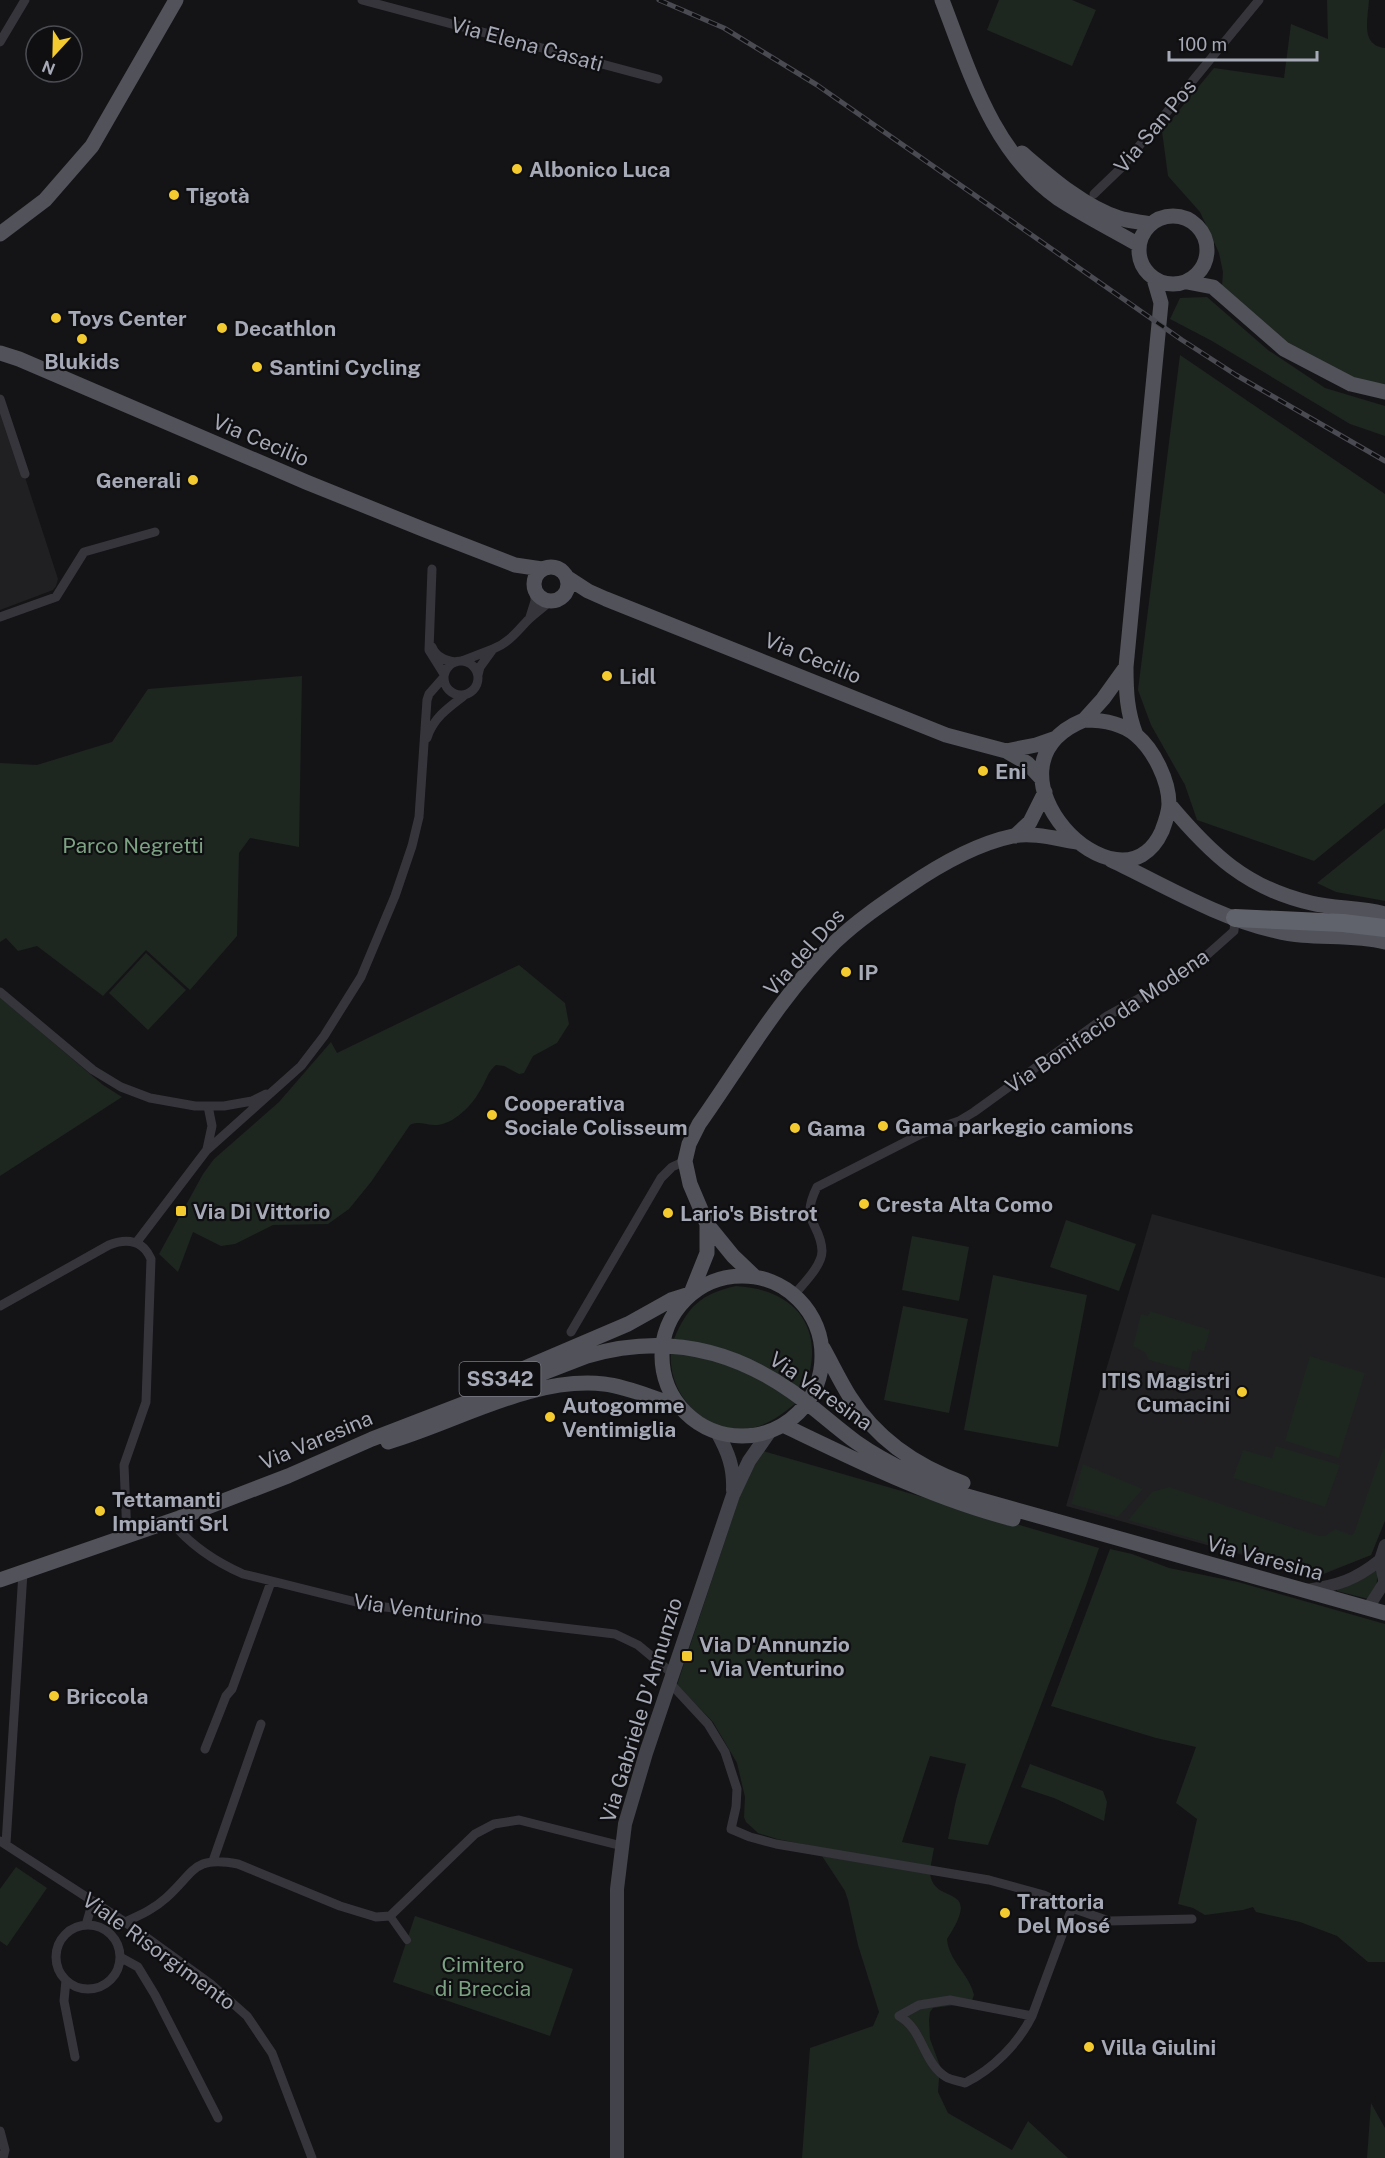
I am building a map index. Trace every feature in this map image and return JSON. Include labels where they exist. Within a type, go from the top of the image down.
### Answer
[{"type":"highway","points":[[1235,918],[1342,923],[1385,928]]},
{"type":"main road","points":[[0,234],[45,200],[92,146],[176,0]]},
{"type":"main road","points":[[942,0],[989,117],[1020,164],[1059,198],[1139,245]]},
{"type":"main road","points":[[1000,134],[1053,180],[1084,199],[1119,218],[1151,224]]},
{"type":"main road","points":[[1106,858],[1132,858],[1152,845],[1161,832],[1169,804],[1159,767],[1136,735],[1126,700],[1126,667],[1161,305],[1154,279],[1139,255],[1139,245],[1151,224],[1175,216],[1192,222],[1201,230],[1207,243],[1213,287]]},
{"type":"main road","points":[[1161,305],[1180,283],[1197,275],[1207,255]]},
{"type":"main road","points":[[1154,279],[1213,287],[1284,349],[1351,384],[1385,392]]},
{"type":"main road","name":"Via Cecilio","points":[[4,356],[306,482],[515,565],[542,569]]},
{"type":"main road","name":"Via Cecilio","points":[[493,556],[534,588]]},
{"type":"main road","points":[[559,568],[568,578],[567,590],[556,599],[542,599],[534,588],[536,576],[542,569],[559,568]]},
{"type":"main road","name":"Via Cecilio","points":[[568,578],[588,591],[946,735],[1006,751],[1027,763],[1044,785],[1050,807],[1059,823],[1085,849],[1235,918],[1275,931],[1303,935],[1360,937],[1385,942]]},
{"type":"main road","name":"Via Cecilio","points":[[556,599],[606,598]]},
{"type":"main road","name":"Via Cecilio","points":[[1006,751],[1056,738],[1084,720],[1103,699],[1126,667]]},
{"type":"main road","points":[[1084,720],[1112,723],[1136,735]]},
{"type":"main road","points":[[1015,836],[1030,822],[1044,785],[1045,759],[1056,738]]},
{"type":"main road","points":[[1169,804],[1195,836],[1215,855],[1256,883],[1275,892],[1313,904],[1385,914]]},
{"type":"main road","name":"Via del Dos","points":[[685,1161],[689,1144],[699,1124],[783,1003],[834,944],[862,919],[920,878],[975,849],[1015,836],[1077,842]]},
{"type":"main road","points":[[685,1161],[690,1184],[707,1224],[732,1256],[755,1277]]},
{"type":"main road","points":[[691,1294],[707,1253],[707,1224]]},
{"type":"main road","points":[[738,1276],[755,1277],[776,1284],[794,1295],[811,1315],[817,1328],[822,1364],[815,1389],[798,1413],[777,1428],[747,1436],[717,1432],[697,1422],[679,1406],[666,1384],[661,1352],[666,1328],[675,1311],[691,1294],[708,1283],[738,1276]]},
{"type":"main road","name":"SS342","points":[[310,1466],[392,1420],[509,1375],[628,1324],[671,1300],[691,1294]]},
{"type":"main road","name":"Via Varesina","points":[[0,1580],[171,1521],[372,1439],[587,1356],[610,1350],[655,1345],[687,1347],[741,1363],[766,1375],[857,1443],[886,1460],[967,1496],[1385,1613]]},
{"type":"main road","points":[[821,1345],[849,1397],[861,1413],[884,1437],[907,1456],[946,1477],[1046,1510],[1103,1535]]},
{"type":"main road","name":"SS342","points":[[310,1466],[410,1436],[530,1390],[558,1384],[605,1384],[679,1406]]},
{"type":"main road","points":[[777,1428],[906,1484],[983,1512],[1052,1528],[1103,1535]]},
{"type":"main road","name":"Via Gabriele D'Annunzio","points":[[617,2158],[617,1889],[629,1808],[733,1495],[748,1461],[777,1428]]},
{"type":"main road","name":"Via Gabriele D'Annunzio","points":[[717,1432],[731,1461],[734,1474],[733,1495]]},
{"type":"street","points":[[0,42],[23,4],[12,0]]},
{"type":"street","name":"Via Elena Casati","points":[[362,0],[658,79]]},
{"type":"street","name":"Via San Pos","points":[[1094,194],[1121,168],[1259,0]]},
{"type":"street","points":[[0,399],[25,474]]},
{"type":"street","points":[[0,616],[56,597],[84,552],[154,532]]},
{"type":"street","points":[[432,569],[429,650],[444,675]]},
{"type":"street","points":[[529,619],[535,601],[534,588]]},
{"type":"street","points":[[466,694],[458,695],[448,690],[445,686],[444,675],[446,668],[502,645],[515,635],[529,619],[556,599]]},
{"type":"street","points":[[429,636],[439,656],[449,661],[472,665],[478,678]]},
{"type":"street","points":[[426,743],[434,723],[445,711],[473,690],[480,668],[493,649]]},
{"type":"street","points":[[136,1243],[206,1151],[301,1066],[324,1036],[361,977],[371,957],[412,846],[419,816],[426,743],[427,700],[444,675]]},
{"type":"street","name":"Via Bonifacio da Modena","points":[[794,1295],[816,1266],[822,1251],[810,1220],[810,1202],[817,1187],[921,1134],[959,1121],[974,1112],[1107,1016],[1151,992],[1208,955],[1234,931],[1235,918]]},
{"type":"street","points":[[0,992],[93,1070],[121,1087],[150,1098],[195,1106],[224,1106],[252,1101],[278,1088]]},
{"type":"street","points":[[206,1151],[212,1126],[208,1106]]},
{"type":"street","points":[[571,1332],[660,1178],[672,1167],[685,1161]]},
{"type":"street","points":[[0,1306],[120,1241],[136,1243],[147,1251],[151,1259],[146,1402],[124,1465],[127,1536]]},
{"type":"street","name":"Via Venturino","points":[[171,1521],[190,1542],[226,1566],[243,1574],[271,1582],[368,1605],[615,1634],[638,1645],[671,1678],[708,1724],[724,1752],[737,1789],[731,1829],[750,1838],[776,1845],[989,1880],[1044,1895],[1072,1908]]},
{"type":"street","points":[[1368,1608],[1384,1584],[1380,1560],[1385,1545]]},
{"type":"street","points":[[1303,1591],[1352,1580],[1380,1560]]},
{"type":"street","points":[[2,1845],[23,1572]]},
{"type":"street","points":[[205,1749],[226,1696],[232,1689],[271,1582]]},
{"type":"street","points":[[213,1861],[261,1724]]},
{"type":"street","points":[[125,1922],[153,1909],[168,1897],[195,1867],[213,1861],[238,1864],[340,1906],[376,1917],[390,1916],[475,1834],[494,1824],[519,1820],[622,1846]]},
{"type":"street","name":"Viale Risorgimento","points":[[2,1845],[125,1922],[212,1985],[247,2016],[272,2053],[312,2158]]},
{"type":"street","points":[[86,1925],[93,1901]]},
{"type":"street","points":[[1032,2016],[950,2000],[919,2005],[899,2016],[909,2021],[932,2063],[947,2077],[965,2083],[984,2073],[1007,2051],[1023,2031],[1032,2016],[1072,1908],[1109,1920],[1192,1918]]},
{"type":"street","points":[[390,1916],[407,1940]]},
{"type":"street","points":[[86,1925],[106,1930],[114,1937],[119,1947],[120,1957],[119,1968],[106,1984],[85,1989],[66,1980],[56,1962],[56,1952],[66,1933],[75,1927],[86,1925]]},
{"type":"street","points":[[120,1957],[138,1967],[155,1995],[218,2118]]},
{"type":"street","points":[[66,1980],[64,2001],[75,2057]]},
{"type":"street","points":[[0,2131],[6,2150],[3,2158]]},
{"type":"shaded area","points":[[0,400],[58,579],[53,590],[0,610]]},
{"type":"shaded area","name":"ITIS Magistri Cumacini","points":[[1152,1214],[1385,1278],[1385,1521],[1371,1555],[1319,1576],[1066,1506]]},
{"type":"green space","points":[[999,0],[1072,0],[1096,10],[1072,66],[987,30]]},
{"type":"green space","points":[[1327,0],[1369,0],[1367,30],[1369,37],[1377,46],[1385,48],[1385,384],[1358,380],[1289,344],[1222,287],[1223,272],[1219,253],[1200,212],[1168,176],[1162,131],[1214,68],[1284,78],[1291,24],[1328,39]]},
{"type":"green space","points":[[1207,297],[1268,350],[1325,388],[1385,406],[1385,436],[1350,424],[1212,341],[1170,319],[1180,298]]},
{"type":"green space","points":[[1180,355],[1385,494],[1385,803],[1314,861],[1197,820],[1185,785],[1151,725],[1138,690]]},
{"type":"green space","name":"Parco Negretti","points":[[302,676],[299,847],[250,838],[239,853],[237,936],[190,990],[146,950],[103,996],[37,946],[18,951],[6,938],[0,942],[0,763],[37,765],[112,742],[148,689]]},
{"type":"green space","points":[[1385,828],[1385,901],[1336,892],[1317,883]]},
{"type":"green space","points":[[146,953],[186,990],[148,1030],[109,993]]},
{"type":"green space","points":[[519,965],[565,1003],[569,1024],[557,1043],[533,1056],[524,1073],[519,1074],[504,1066],[496,1065],[473,1101],[459,1115],[441,1124],[415,1123],[410,1125],[371,1182],[349,1209],[328,1224],[273,1225],[235,1244],[221,1246],[193,1232],[178,1272],[159,1254],[203,1174],[214,1159],[279,1102],[331,1042],[337,1053]]},
{"type":"green space","points":[[0,997],[103,1085],[122,1097],[0,1176]]},
{"type":"green space","points":[[1066,1220],[1136,1244],[1119,1291],[1050,1267]]},
{"type":"green space","points":[[912,1236],[969,1247],[959,1301],[902,1290]]},
{"type":"green space","points":[[993,1275],[1087,1295],[1058,1447],[964,1430]]},
{"type":"green space","points":[[736,1286],[758,1289],[777,1296],[792,1306],[803,1318],[810,1334],[812,1351],[810,1371],[803,1392],[771,1371],[742,1356],[711,1346],[674,1339],[685,1318],[697,1303],[714,1293]]},
{"type":"green space","points":[[903,1306],[968,1319],[949,1413],[884,1400]]},
{"type":"green space","points":[[1150,1311],[1210,1330],[1204,1351],[1198,1349],[1197,1352],[1193,1351],[1188,1371],[1149,1360],[1145,1352],[1133,1346],[1141,1314],[1148,1316]]},
{"type":"green space","points":[[671,1352],[704,1358],[737,1369],[768,1384],[796,1403],[758,1427],[735,1429],[719,1426],[693,1410],[683,1397],[671,1368]]},
{"type":"green space","points":[[1310,1356],[1365,1373],[1339,1458],[1285,1441]]},
{"type":"green space","points":[[1276,1446],[1340,1465],[1325,1507],[1233,1478],[1243,1450],[1272,1458]]},
{"type":"green space","points":[[1385,1448],[1385,1520],[1371,1555],[1319,1575],[1128,1520],[1152,1492],[1169,1487],[1319,1536],[1325,1536],[1335,1529],[1351,1535],[1354,1533]]},
{"type":"green space","points":[[763,1451],[1099,1548],[988,1845],[948,1839],[966,1764],[930,1756],[902,1842],[934,1848],[930,1870],[777,1839],[758,1833],[746,1822],[745,1797],[737,1763],[713,1722],[677,1685],[741,1492]]},
{"type":"green space","points":[[1083,1464],[1143,1489],[1118,1517],[1071,1504]]},
{"type":"green space","points":[[1110,1549],[1132,1554],[1169,1568],[1238,1582],[1385,1624],[1385,1962],[1368,1962],[1337,1936],[1300,1922],[1256,1912],[1253,1907],[1205,1915],[1193,1908],[1178,1904],[1197,1819],[1176,1803],[1196,1747],[1156,1738],[1051,1706]]},
{"type":"green space","points":[[1378,1566],[1376,1593],[1372,1600],[1337,1591],[1337,1589]]},
{"type":"green space","points":[[1030,1764],[1103,1791],[1107,1802],[1104,1821],[1054,1798],[1021,1787]]},
{"type":"green space","points":[[822,1856],[930,1873],[933,1883],[939,1890],[959,1902],[961,1909],[947,1939],[951,1954],[968,1980],[974,1995],[971,2003],[933,2008],[930,2012],[930,2039],[940,2066],[938,2092],[948,2113],[1012,2150],[1028,2121],[1068,2158],[802,2158],[810,2048],[873,2026],[879,2012],[858,1945],[845,1891]]},
{"type":"green space","points":[[16,1867],[47,1888],[7,1946],[0,1941],[0,1889]]},
{"type":"green space","name":"Cimitero di Breccia","points":[[415,1916],[573,1969],[550,2036],[393,1982]]},
{"type":"green space","points":[[1371,2103],[1385,2128],[1385,2158],[1367,2158]]},
{"type":"railway","points":[[659,0],[724,28],[817,85],[1182,340],[1236,375],[1385,461]]},
{"type":"place","name":"Albonico Luca","points":[[517,169]]},
{"type":"place","name":"Tigotà","points":[[174,195]]},
{"type":"place","name":"Toys Center","points":[[56,318]]},
{"type":"place","name":"Decathlon","points":[[222,328]]},
{"type":"place","name":"Blukids","points":[[82,339]]},
{"type":"place","name":"Santini Cycling","points":[[257,367]]},
{"type":"place","name":"Generali","points":[[193,480]]},
{"type":"place","name":"Lidl","points":[[607,676]]},
{"type":"place","name":"Eni","points":[[983,771]]},
{"type":"place","name":"IP","points":[[846,972]]},
{"type":"place","name":"Cooperativa Sociale Colisseum","points":[[492,1115]]},
{"type":"place","name":"Gama parkegio camions","points":[[883,1126]]},
{"type":"place","name":"Gama","points":[[795,1128]]},
{"type":"place","name":"Cresta Alta Como","points":[[864,1204]]},
{"type":"place","name":"Via Di Vittorio","points":[[181,1211]]},
{"type":"place","name":"Lario's Bistrot","points":[[668,1213]]},
{"type":"place","name":"ITIS Magistri Cumacini","points":[[1242,1392]]},
{"type":"place","name":"Autogomme Ventimiglia","points":[[550,1417]]},
{"type":"place","name":"Tettamanti Impianti Srl","points":[[100,1511]]},
{"type":"place","name":"Via D'Annunzio - Via Venturino","points":[[687,1656]]},
{"type":"place","name":"Briccola","points":[[54,1696]]},
{"type":"place","name":"Trattoria Del Mosé","points":[[1005,1913]]},
{"type":"place","name":"Villa Giulini","points":[[1089,2047]]}]
